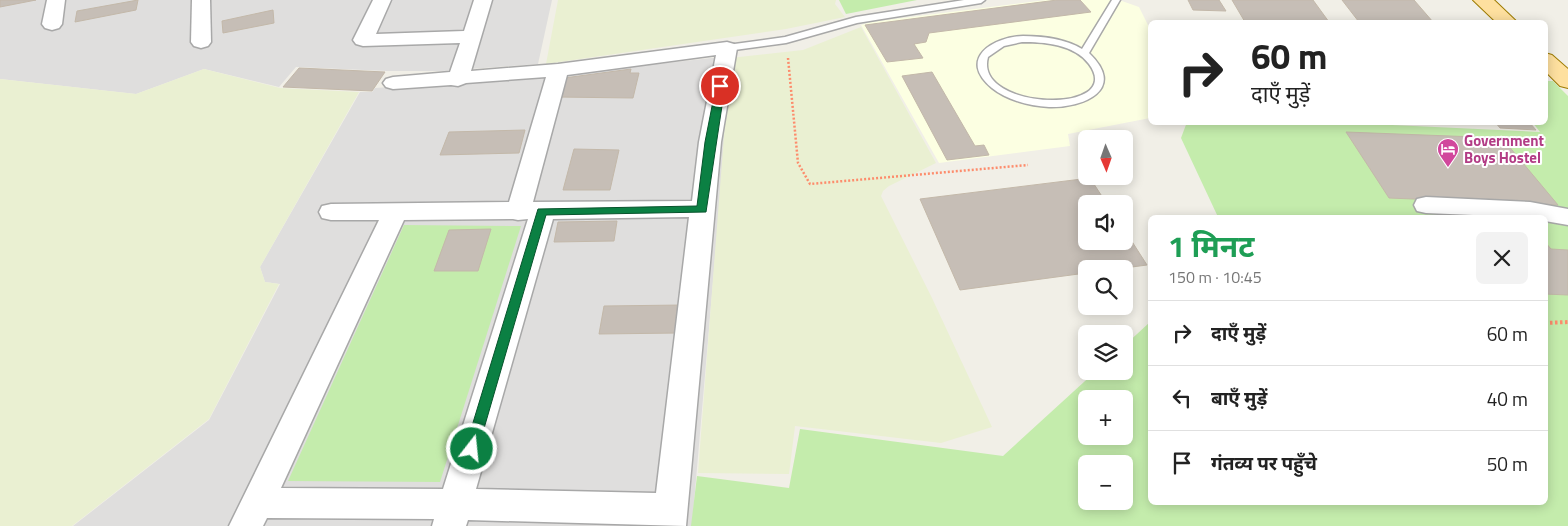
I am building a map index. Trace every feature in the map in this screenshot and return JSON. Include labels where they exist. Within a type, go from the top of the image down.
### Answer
[{"type":"main road","points":[[1484,0],[1505,20]]},
{"type":"main road","points":[[1548,63],[1568,81]]},
{"type":"street","points":[[52,24],[56,0]]},
{"type":"street","points":[[201,0],[201,42]]},
{"type":"street","points":[[382,0],[363,40],[471,37]]},
{"type":"street","points":[[458,80],[483,0]]},
{"type":"street","points":[[393,83],[458,80],[558,70],[727,48],[710,142],[670,517],[251,514],[395,212]]},
{"type":"street","points":[[452,515],[530,212],[558,70]]},
{"type":"street","points":[[1426,205],[1530,210],[1568,218]]},
{"type":"street","points":[[331,212],[530,212],[702,209]]},
{"type":"street","points":[[1548,221],[1568,218]]},
{"type":"lane","points":[[727,48],[786,40],[856,20],[981,0]]},
{"type":"lane","points":[[1084,54],[1116,0]]},
{"type":"lane","points":[[1022,39],[1057,42],[1084,54],[1096,66],[1100,76],[1098,86],[1090,94],[1077,101],[1058,104],[1037,103],[1016,98],[999,89],[987,79],[982,68],[983,57],[991,48],[1004,42],[1022,39]]},
{"type":"path","points":[[786,40],[798,164],[810,184],[1028,165]]},
{"type":"path","points":[[1548,323],[1568,322]]},
{"type":"shaded area","points":[[0,0],[552,0],[538,64],[443,71],[387,71],[296,67],[279,87],[204,69],[136,94],[0,79]]},
{"type":"shaded area","points":[[558,0],[836,0],[835,4],[845,17],[786,29],[546,64]]},
{"type":"shaded area","points":[[1046,0],[1119,0],[1139,7],[1148,25],[1148,118],[1088,130],[1078,130],[1078,132],[1068,134],[1070,146],[939,163],[861,25],[871,22]]},
{"type":"shaded area","points":[[861,27],[936,163],[889,186],[883,191],[881,196],[932,298],[992,427],[941,443],[795,426],[789,474],[698,473],[730,58],[803,50]]},
{"type":"shaded area","points":[[730,56],[721,189],[692,526],[73,526],[209,420],[280,284],[265,282],[260,267],[360,92],[372,92],[375,88],[529,78]]},
{"type":"shaded area","points":[[204,69],[280,88],[359,92],[260,267],[265,282],[279,284],[209,419],[72,526],[0,526],[0,79],[136,94]]},
{"type":"green space","points":[[839,0],[917,0],[846,14]]},
{"type":"green space","points":[[1548,81],[1553,81],[1568,96],[1568,526],[691,526],[697,476],[789,488],[800,429],[1003,456],[1086,380],[1133,380],[1133,338],[1148,324],[1148,505],[1548,505],[1548,215],[1217,215],[1181,138],[1186,125],[1392,125],[1540,132],[1535,125],[1548,125]]},
{"type":"green space","points":[[404,225],[521,226],[440,482],[288,481]]},
{"type":"building","points":[[0,0],[36,0],[0,7]]},
{"type":"building","points":[[138,0],[136,10],[75,22],[77,11]]},
{"type":"building","points":[[1057,0],[1080,0],[1091,12],[929,33],[926,42],[914,44],[923,58],[887,62],[865,25]]},
{"type":"building","points":[[1188,0],[1219,0],[1226,11],[1193,10]]},
{"type":"building","points":[[1232,0],[1313,0],[1328,20],[1244,20]]},
{"type":"building","points":[[1342,0],[1414,0],[1431,20],[1357,20]]},
{"type":"building","points":[[273,10],[274,23],[223,33],[222,21]]},
{"type":"building","points":[[299,68],[385,72],[372,91],[283,87]]},
{"type":"building","points":[[631,69],[630,73],[639,73],[633,98],[557,97],[564,78]]},
{"type":"building","points":[[932,72],[975,146],[984,145],[989,155],[947,160],[902,76]]},
{"type":"building","points":[[1498,125],[1532,125],[1536,130],[1500,128]]},
{"type":"building","points":[[525,130],[519,153],[440,155],[449,132]]},
{"type":"building","name":"Government Boys Hostel","points":[[1346,132],[1502,138],[1558,205],[1389,198]]},
{"type":"building","points":[[574,149],[619,150],[610,190],[563,190]]},
{"type":"building","points":[[1078,179],[1078,185],[1095,185],[1101,195],[1078,195],[1078,250],[1133,250],[1133,243],[1147,265],[1133,267],[1133,260],[1078,260],[1078,274],[960,290],[920,199]]},
{"type":"building","points":[[1471,213],[1525,215],[1473,215]]},
{"type":"building","points":[[617,221],[614,241],[554,242],[558,222]]},
{"type":"building","points":[[491,229],[478,271],[434,271],[449,230]]},
{"type":"building","points":[[1548,246],[1551,249],[1568,250],[1568,295],[1548,294]]},
{"type":"building","points":[[682,305],[679,333],[599,334],[604,306]]},
{"type":"place","name":"Government Boys Hostel","points":[[1448,168]]},
{"type":"route","points":[[472,449],[542,212],[702,209],[710,142],[720,86]]}]
